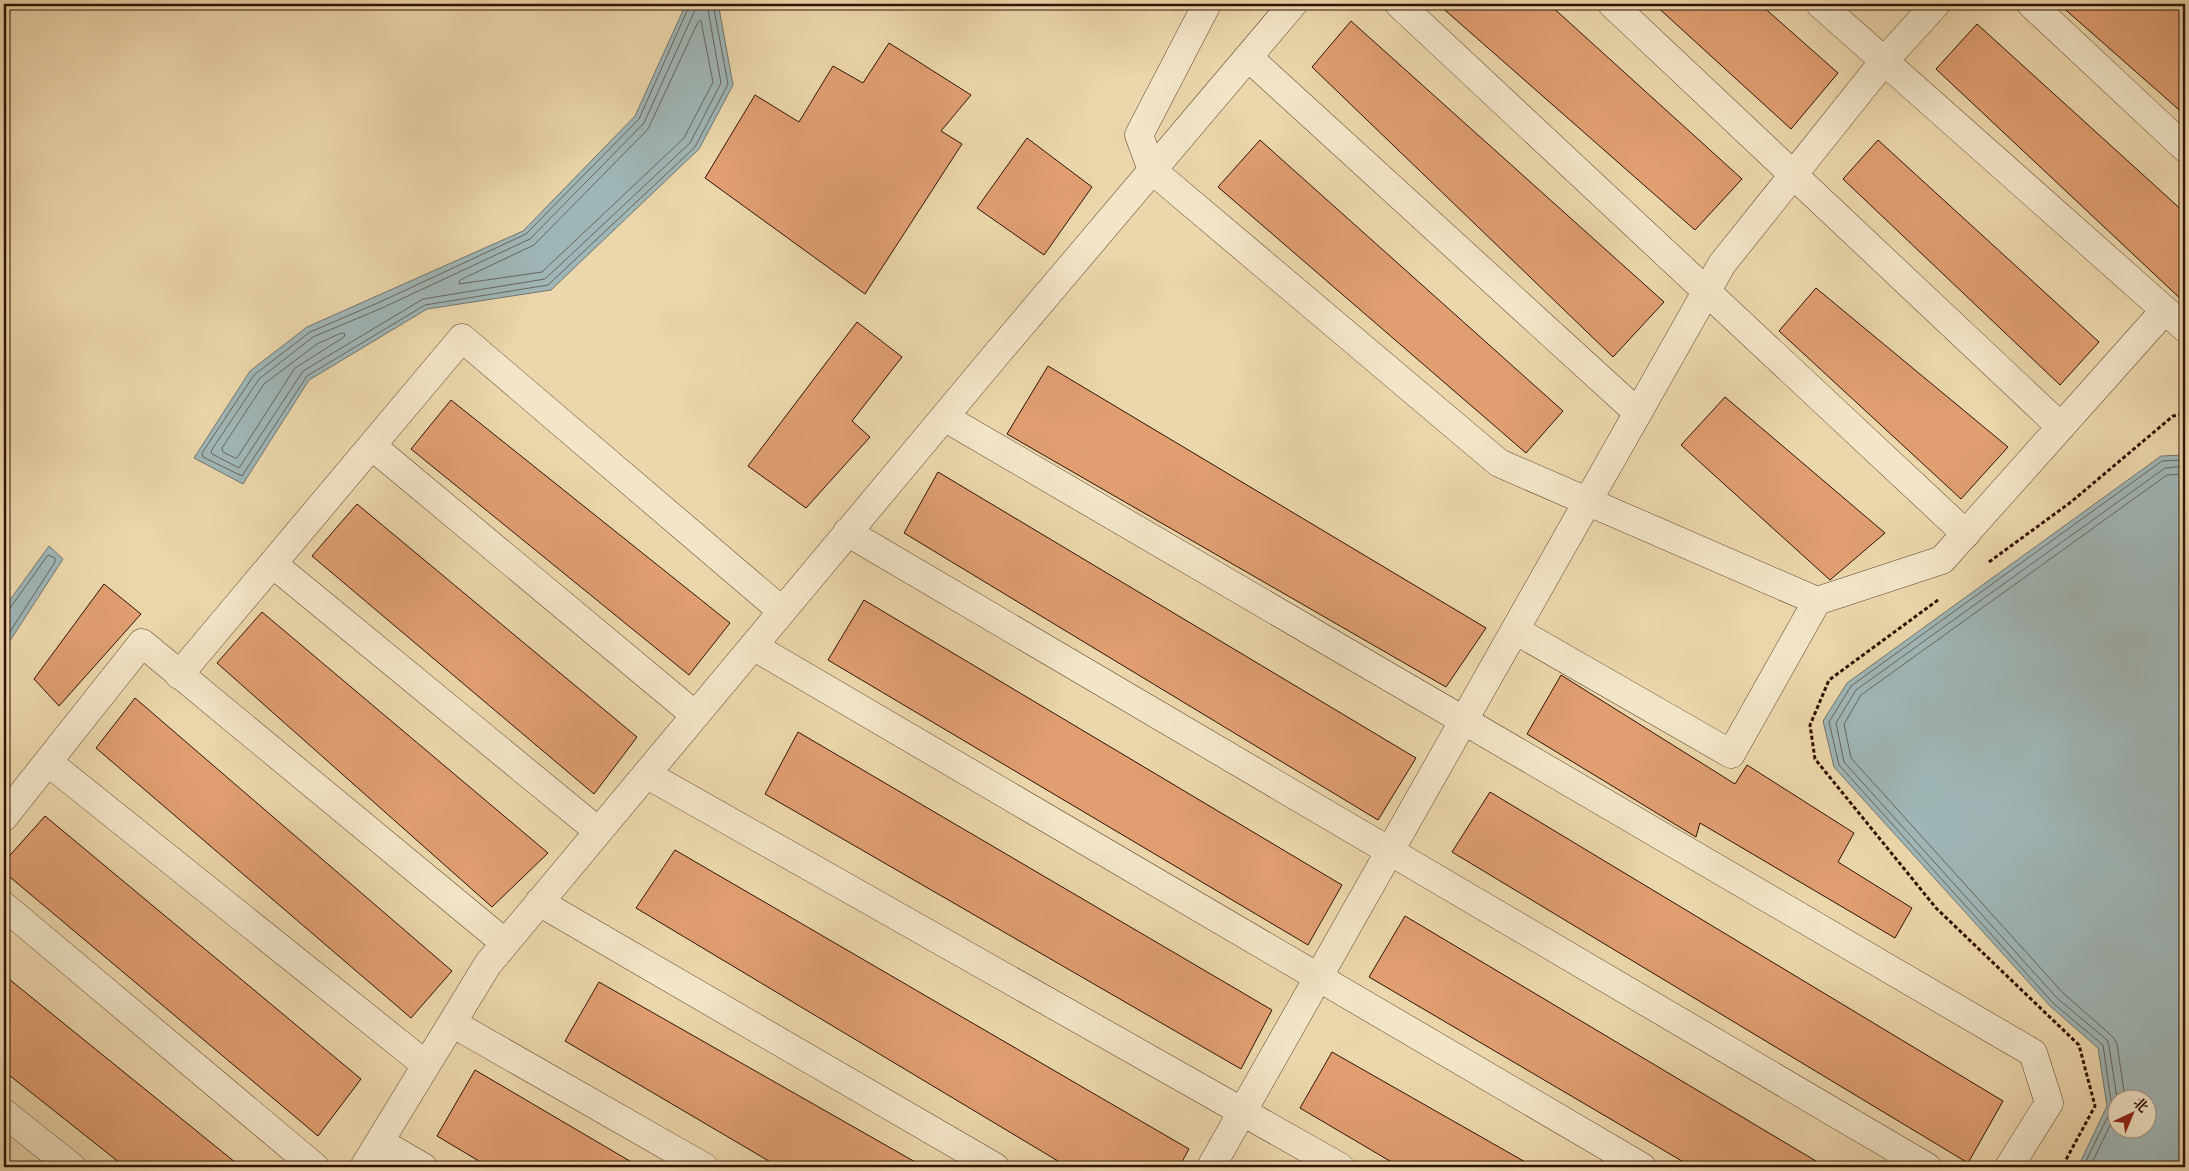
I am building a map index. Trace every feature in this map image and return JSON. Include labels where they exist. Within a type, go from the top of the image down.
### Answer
[{"type":"street","points":[[1208,4],[1139,134],[1152,170],[1499,463],[1816,600],[1942,560],[2165,310]]},
{"type":"street","points":[[364,1167],[488,964],[847,532],[1293,4]]},
{"type":"street","points":[[1399,4],[1966,534]]},
{"type":"street","points":[[1612,4],[2061,427]]},
{"type":"street","points":[[1820,4],[2185,328]]},
{"type":"street","points":[[1211,1167],[1722,264],[1884,61],[1936,4]]},
{"type":"street","points":[[2031,4],[2185,148]]},
{"type":"street","points":[[1248,58],[1638,412]]},
{"type":"street","points":[[180,675],[462,338],[782,611]]},
{"type":"street","points":[[944,417],[2033,1053],[2048,1103],[2008,1167]]},
{"type":"street","points":[[372,446],[695,715]]},
{"type":"street","points":[[847,532],[1927,1167]]},
{"type":"street","points":[[273,564],[598,832]]},
{"type":"street","points":[[1514,630],[1731,754],[1816,600]]},
{"type":"street","points":[[4,817],[142,644],[505,943]]},
{"type":"street","points":[[753,646],[1642,1167]]},
{"type":"street","points":[[48,762],[426,1065]]},
{"type":"street","points":[[646,774],[1340,1167]]},
{"type":"street","points":[[539,902],[994,1167]]},
{"type":"street","points":[[4,906],[314,1167]]},
{"type":"street","points":[[452,1023],[704,1167]]},
{"type":"street","points":[[4,1113],[72,1167]]},
{"type":"street","points":[[380,1142],[423,1167]]},
{"type":"path","points":[[1982,567],[2071,502],[2173,416],[2185,414]]},
{"type":"path","points":[[1942,597],[1829,680],[1810,725],[1815,759],[1936,908],[2079,1045],[2094,1106],[2062,1167]]},
{"type":"water","points":[[686,4],[722,4],[719,8],[733,85],[699,149],[551,290],[427,309],[309,380],[243,484],[194,458],[250,371],[307,327],[523,231],[635,116]]},
{"type":"water","points":[[2185,455],[2185,1167],[2078,1167],[2106,1108],[2106,1138],[2156,1138],[2156,1088],[2106,1088],[2106,1100],[2098,1048],[2050,1006],[1834,767],[1823,721],[1847,683],[2161,456]]},
{"type":"water","points":[[49,546],[63,559],[4,650],[4,608]]},
{"type":"building","points":[[1438,4],[1549,4],[1742,179],[1695,230]]},
{"type":"building","points":[[1654,4],[1760,4],[1838,73],[1791,129]]},
{"type":"building","points":[[2059,4],[2174,4],[2185,14],[2185,115]]},
{"type":"building","points":[[1351,21],[1664,302],[1613,357],[1312,67]]},
{"type":"building","points":[[1977,24],[2185,213],[2185,303],[1936,69]]},
{"type":"building","points":[[889,43],[971,95],[941,131],[962,144],[865,294],[705,178],[755,95],[799,122],[833,66],[863,83]]},
{"type":"building","points":[[1027,138],[1092,187],[1044,255],[977,208]]},
{"type":"building","points":[[1260,140],[1563,411],[1526,453],[1218,187]]},
{"type":"building","points":[[1878,140],[2099,342],[2060,385],[1843,179]]},
{"type":"building","points":[[1816,288],[2008,447],[1961,499],[1779,331]]},
{"type":"building","points":[[857,322],[902,357],[852,421],[870,437],[806,508],[748,466]]},
{"type":"building","points":[[1048,366],[1486,628],[1446,687],[1007,434]]},
{"type":"building","points":[[1725,397],[1885,533],[1830,580],[1681,445]]},
{"type":"building","points":[[451,400],[730,623],[689,675],[411,449]]},
{"type":"building","points":[[938,472],[1416,758],[1378,820],[904,533]]},
{"type":"building","points":[[357,504],[637,737],[594,794],[312,556]]},
{"type":"building","points":[[104,584],[141,614],[59,706],[34,679]]},
{"type":"building","points":[[864,600],[1342,885],[1308,945],[828,660]]},
{"type":"building","points":[[262,612],[548,853],[492,907],[217,663]]},
{"type":"building","points":[[1561,675],[1735,784],[1747,765],[1854,833],[1838,862],[1912,908],[1895,938],[1700,823],[1696,837],[1527,734]]},
{"type":"building","points":[[135,698],[452,971],[411,1018],[96,748]]},
{"type":"building","points":[[798,732],[1272,1010],[1241,1069],[765,794]]},
{"type":"building","points":[[1490,792],[2003,1101],[1968,1163],[1452,852]]},
{"type":"building","points":[[45,816],[361,1079],[318,1136],[4,872],[4,862]]},
{"type":"building","points":[[675,850],[1189,1149],[1179,1167],[1068,1167],[636,908]]},
{"type":"building","points":[[1405,916],[1826,1167],[1692,1167],[1369,977]]},
{"type":"building","points":[[4,975],[241,1167],[125,1167],[4,1071]]},
{"type":"building","points":[[599,982],[924,1167],[779,1167],[565,1041]]},
{"type":"building","points":[[1332,1052],[1534,1167],[1400,1167],[1300,1108]]},
{"type":"building","points":[[475,1070],[640,1167],[489,1167],[437,1136]]}]
